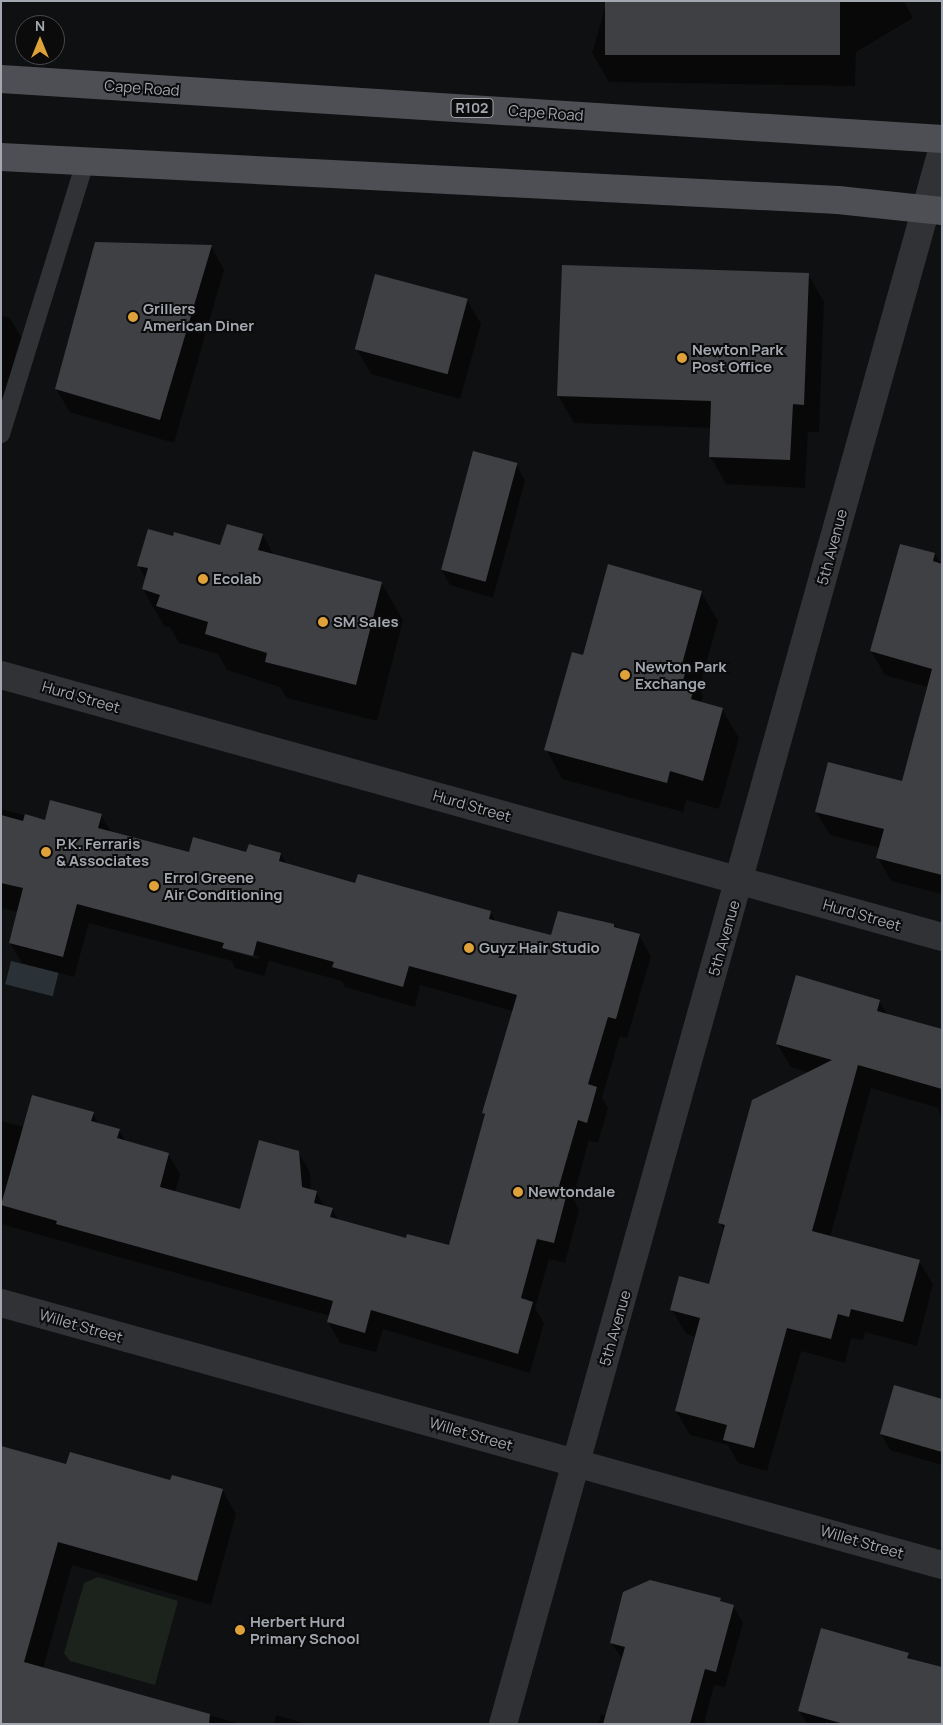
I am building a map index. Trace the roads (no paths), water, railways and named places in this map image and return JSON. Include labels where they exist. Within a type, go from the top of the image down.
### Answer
[{"type":"main road","name":"Cape Road","points":[[1,78],[942,139]]},
{"type":"main road","points":[[1,157],[838,200],[933,210]]},
{"type":"street","name":"5th Avenue","points":[[503,1724],[740,881],[933,210],[942,150]]},
{"type":"street","name":"Hurd Street","points":[[1,674],[942,937]]},
{"type":"street","name":"Willet Street","points":[[1,1304],[577,1462],[942,1565]]},
{"type":"lane","points":[[1,434],[85,162]]},
{"type":"place","name":"Grillers American Diner","points":[[133,317]]},
{"type":"place","name":"Newton Park Post Office","points":[[682,358]]},
{"type":"place","name":"Ecolab","points":[[203,579]]},
{"type":"place","name":"SM Sales","points":[[323,622]]},
{"type":"place","name":"Newton Park Exchange","points":[[625,675]]},
{"type":"place","name":"P.K. Ferraris & Associates","points":[[46,852]]},
{"type":"place","name":"Errol Greene Air Conditioning","points":[[154,886]]},
{"type":"place","name":"Guyz Hair Studio","points":[[469,948]]},
{"type":"place","name":"Newtondale","points":[[518,1192]]},
{"type":"place","name":"Herbert Hurd Primary School","points":[[240,1630]]}]
